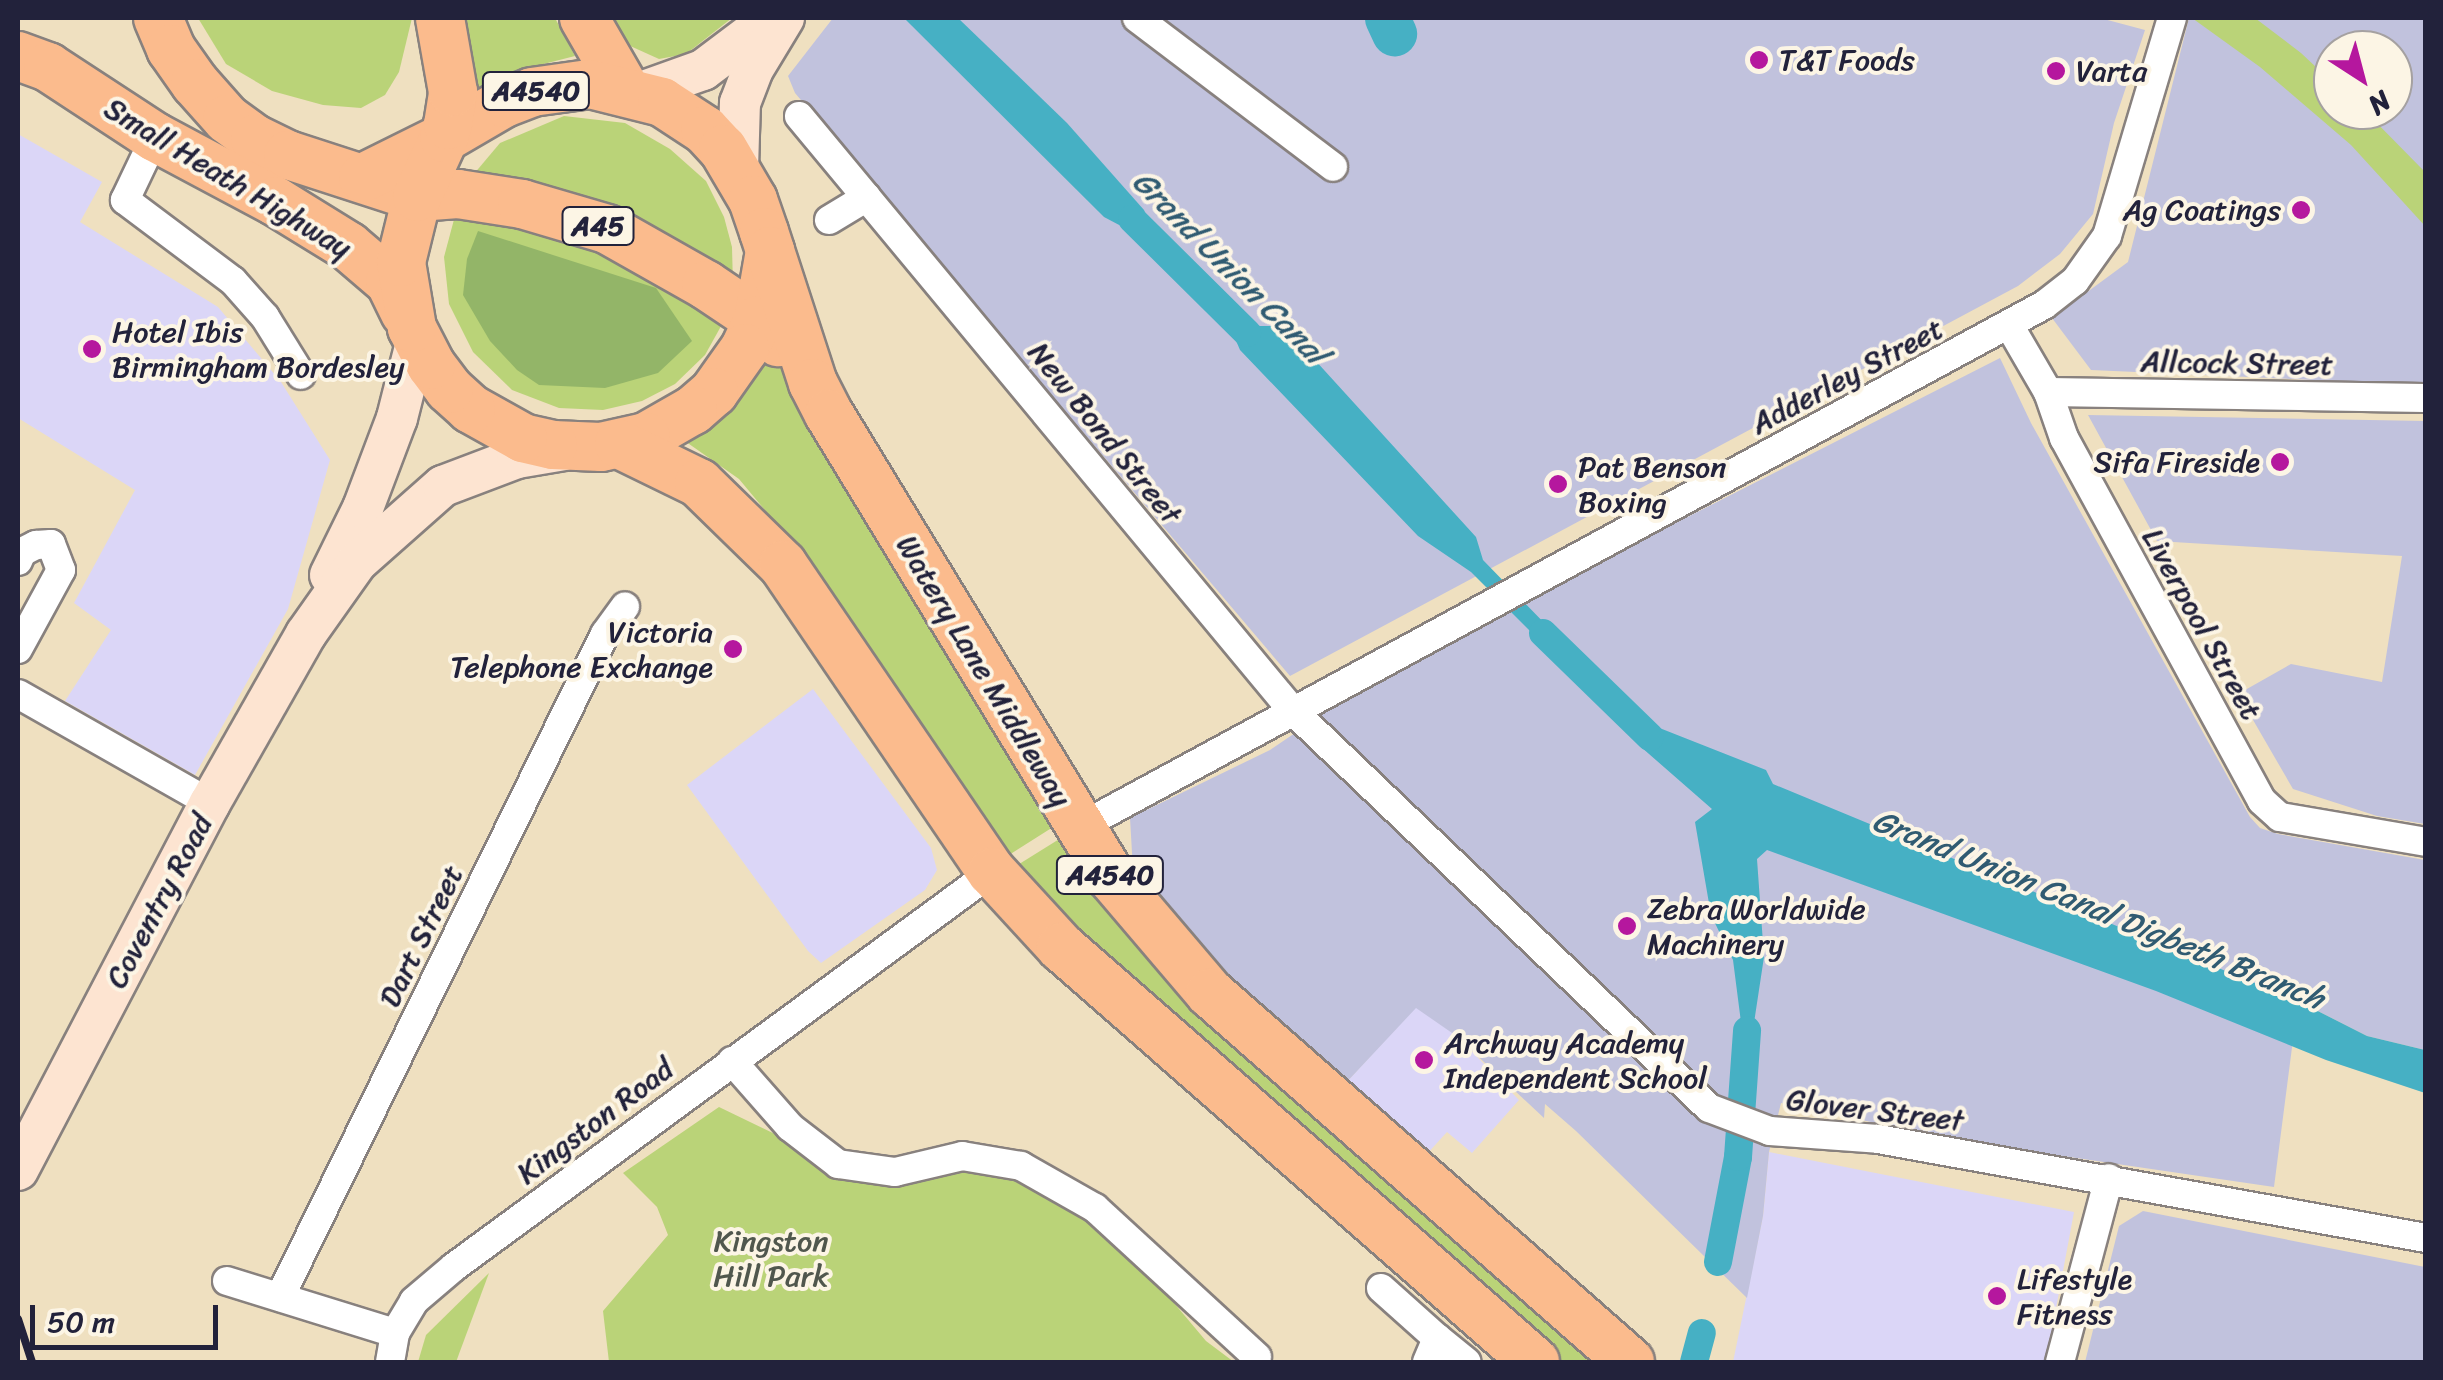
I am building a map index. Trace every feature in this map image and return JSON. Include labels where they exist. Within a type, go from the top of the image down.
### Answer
[{"type":"highway","name":"Small Heath Highway","points":[[158,18],[172,49],[227,119],[288,155],[363,178]]},
{"type":"highway","name":"A4540","points":[[440,18],[453,92],[444,138],[416,197],[402,262],[414,333],[449,389],[496,426],[538,442],[601,446],[699,483],[784,565],[992,872],[1061,946],[1535,1362]]},
{"type":"highway","name":"A4540","points":[[584,18],[632,91]]},
{"type":"highway","name":"Small Heath Highway","points":[[18,56],[48,67],[155,137],[275,200],[348,246],[390,282],[414,333]]},
{"type":"highway","name":"A4540","points":[[444,138],[532,92],[590,84],[632,91],[684,114],[704,130],[738,169],[770,251],[758,320],[731,372],[714,392],[670,426],[601,446]]},
{"type":"highway","points":[[363,178],[444,138]]},
{"type":"highway","name":"A45","points":[[363,178],[416,197],[458,194],[522,204],[607,229],[659,256],[758,320],[813,383]]},
{"type":"highway","name":"Watery Lane Middleway","points":[[770,251],[813,383],[1112,878],[1210,993],[1630,1362]]},
{"type":"main road","points":[[632,91],[703,70],[772,18]]},
{"type":"main road","points":[[738,169],[740,103],[784,18]]},
{"type":"main road","name":"Coventry Road","points":[[306,634],[397,418],[414,333]]},
{"type":"main road","name":"Coventry Road","points":[[18,1170],[210,804],[306,634],[357,562],[443,486],[517,458],[601,446]]},
{"type":"street","points":[[1137,18],[1333,167]]},
{"type":"street","name":"Adderley Street","points":[[1080,828],[2009,325],[2074,282],[2098,253],[2115,214],[2169,18]]},
{"type":"street","name":"New Bond Street","points":[[799,116],[1292,710]]},
{"type":"street","points":[[155,137],[125,200],[233,281],[264,317],[302,375]]},
{"type":"street","points":[[829,220],[868,197]]},
{"type":"street","name":"Liverpool Street","points":[[2009,325],[2048,392],[2064,438],[2262,801],[2280,817],[2426,842]]},
{"type":"street","name":"Allcock Street","points":[[2048,392],[2426,398]]},
{"type":"street","points":[[18,562],[22,552],[36,545],[51,544],[61,570],[18,649]]},
{"type":"street","name":"Dart Street","points":[[280,1298],[593,658],[625,606]]},
{"type":"street","points":[[18,694],[210,804]]},
{"type":"street","name":"Glover Street","points":[[1292,710],[1709,1108],[1770,1131],[1878,1140],[2110,1178],[2426,1238]]},
{"type":"street","name":"Kingston Road","points":[[395,1333],[414,1301],[454,1267],[992,872]]},
{"type":"street","points":[[732,1061],[790,1127],[838,1164],[895,1172],[962,1156],[1021,1166],[1051,1182],[1096,1208],[1153,1256],[1257,1356]]},
{"type":"street","points":[[2060,1362],[2110,1178]]},
{"type":"street","points":[[227,1281],[395,1333],[390,1362]]},
{"type":"street","points":[[1382,1288],[1432,1350],[1467,1362]]},
{"type":"shaded area","points":[[833,18],[2100,18],[2145,30],[2114,123],[2093,214],[2060,254],[2018,286],[1290,676],[795,93],[788,76]]},
{"type":"shaded area","points":[[2189,18],[2425,18],[2425,385],[2091,370],[2052,318],[2128,262]]},
{"type":"shaded area","points":[[18,134],[102,182],[80,222],[218,307],[281,382],[330,460],[288,609],[195,775],[65,701],[111,630],[74,603],[135,490],[18,418]]},
{"type":"shaded area","points":[[2000,358],[2031,423],[2250,817],[2260,828],[2278,834],[2425,860],[2425,1050],[2367,1036],[2298,1001],[2274,1187],[1961,1141],[1781,1103],[1769,1152],[1763,1216],[1747,1298],[1576,1131],[1545,1104],[1544,1118],[1455,1035],[1416,1008],[1343,1086],[1227,979],[1133,870],[1130,818],[1270,750],[1345,699],[1540,592]]},
{"type":"shaded area","points":[[2088,415],[2425,421],[2425,824],[2377,816],[2293,789],[2238,694],[2291,664],[2382,682],[2402,556],[2157,541]]},
{"type":"shaded area","points":[[813,689],[931,848],[937,870],[925,890],[821,963],[808,951],[687,785]]},
{"type":"shaded area","name":"Archway Academy Independent School","points":[[1422,1000],[1519,1100],[1472,1153],[1447,1132],[1426,1155],[1343,1086]]},
{"type":"shaded area","points":[[1769,1152],[2074,1212],[2046,1362],[1733,1362],[1763,1216]]},
{"type":"shaded area","points":[[2143,1211],[2425,1267],[2425,1362],[2085,1362],[2119,1226]]},
{"type":"green space","points":[[198,18],[412,18],[399,72],[385,95],[361,108],[323,105],[272,91],[226,64]]},
{"type":"green space","points":[[461,18],[555,18],[575,56],[516,71],[476,91]]},
{"type":"green space","points":[[605,18],[732,18],[686,54],[659,59],[628,45]]},
{"type":"green space","points":[[2192,18],[2255,18],[2301,53],[2313,64],[2313,112],[2260,67]]},
{"type":"green space","points":[[564,116],[625,123],[670,149],[706,181],[724,217],[732,247],[733,285],[468,181],[500,143]]},
{"type":"green space","points":[[2334,130],[2384,130],[2425,172],[2425,226]]},
{"type":"green space","points":[[456,212],[562,231],[725,319],[705,355],[675,384],[642,401],[603,410],[559,408],[512,390],[473,352],[449,304],[444,257]]},
{"type":"green space","points":[[478,231],[656,288],[692,341],[658,373],[605,388],[539,385],[517,370],[490,341],[463,295],[467,259]]},
{"type":"green space","points":[[773,355],[805,392],[1061,822],[1001,860],[789,539],[739,479],[682,439]]},
{"type":"green space","points":[[1069,833],[1596,1362],[1560,1362],[1011,869]]},
{"type":"green space","name":"Kingston Hill Park","points":[[719,1107],[781,1137],[837,1176],[898,1187],[961,1168],[1014,1177],[1085,1216],[1137,1259],[1206,1341],[1234,1362],[609,1362],[603,1311],[668,1235],[657,1207],[623,1173]]},
{"type":"green space","points":[[489,1273],[456,1362],[418,1362],[426,1335]]},
{"type":"water","points":[[904,18],[958,18],[1067,123],[1144,210],[1159,246],[1104,217]]},
{"type":"water","points":[[1222,308],[1260,326],[1284,326],[1476,537],[1483,560],[1554,633],[1561,651],[1541,642],[1471,572],[1418,536],[1240,350]]},
{"type":"water","points":[[1624,714],[1766,770],[1773,784],[2298,1001],[2367,1036],[2425,1050],[2425,1093],[2326,1060],[2156,991],[1767,850],[1757,859],[1764,957],[1747,1069],[1733,960],[1711,915],[1695,822],[1712,809],[1641,747]]},
{"type":"waterway","points":[[1387,18],[1394,33]]},
{"type":"waterway","name":"Grand Union Canal","points":[[1132,219],[1247,333]]},
{"type":"waterway","name":"Grand Union Canal","points":[[1543,633],[1650,737]]},
{"type":"waterway","name":"Grand Union Canal","points":[[1718,1262],[1738,1157],[1747,1030]]},
{"type":"waterway","name":"Grand Union Canal","points":[[1694,1362],[1702,1333]]},
{"type":"railway","points":[[18,1319],[32,1362]]},
{"type":"place","name":"T&T Foods","points":[[1759,60]]},
{"type":"place","name":"Varta","points":[[2056,71]]},
{"type":"place","name":"Ag Coatings","points":[[2301,210]]},
{"type":"place","name":"Hotel Ibis Birmingham Bordesley","points":[[92,349]]},
{"type":"place","name":"Sifa Fireside","points":[[2280,462]]},
{"type":"place","name":"Pat Benson Boxing","points":[[1558,484]]},
{"type":"place","name":"Victoria Telephone Exchange","points":[[733,649]]},
{"type":"place","name":"Zebra Worldwide Machinery","points":[[1627,926]]},
{"type":"place","name":"Archway Academy Independent School","points":[[1424,1060]]},
{"type":"place","name":"Lifestyle Fitness","points":[[1997,1296]]},
{"type":"water label","name":"Grand Union Canal Digbeth Branch","points":[[2098,910]]}]
